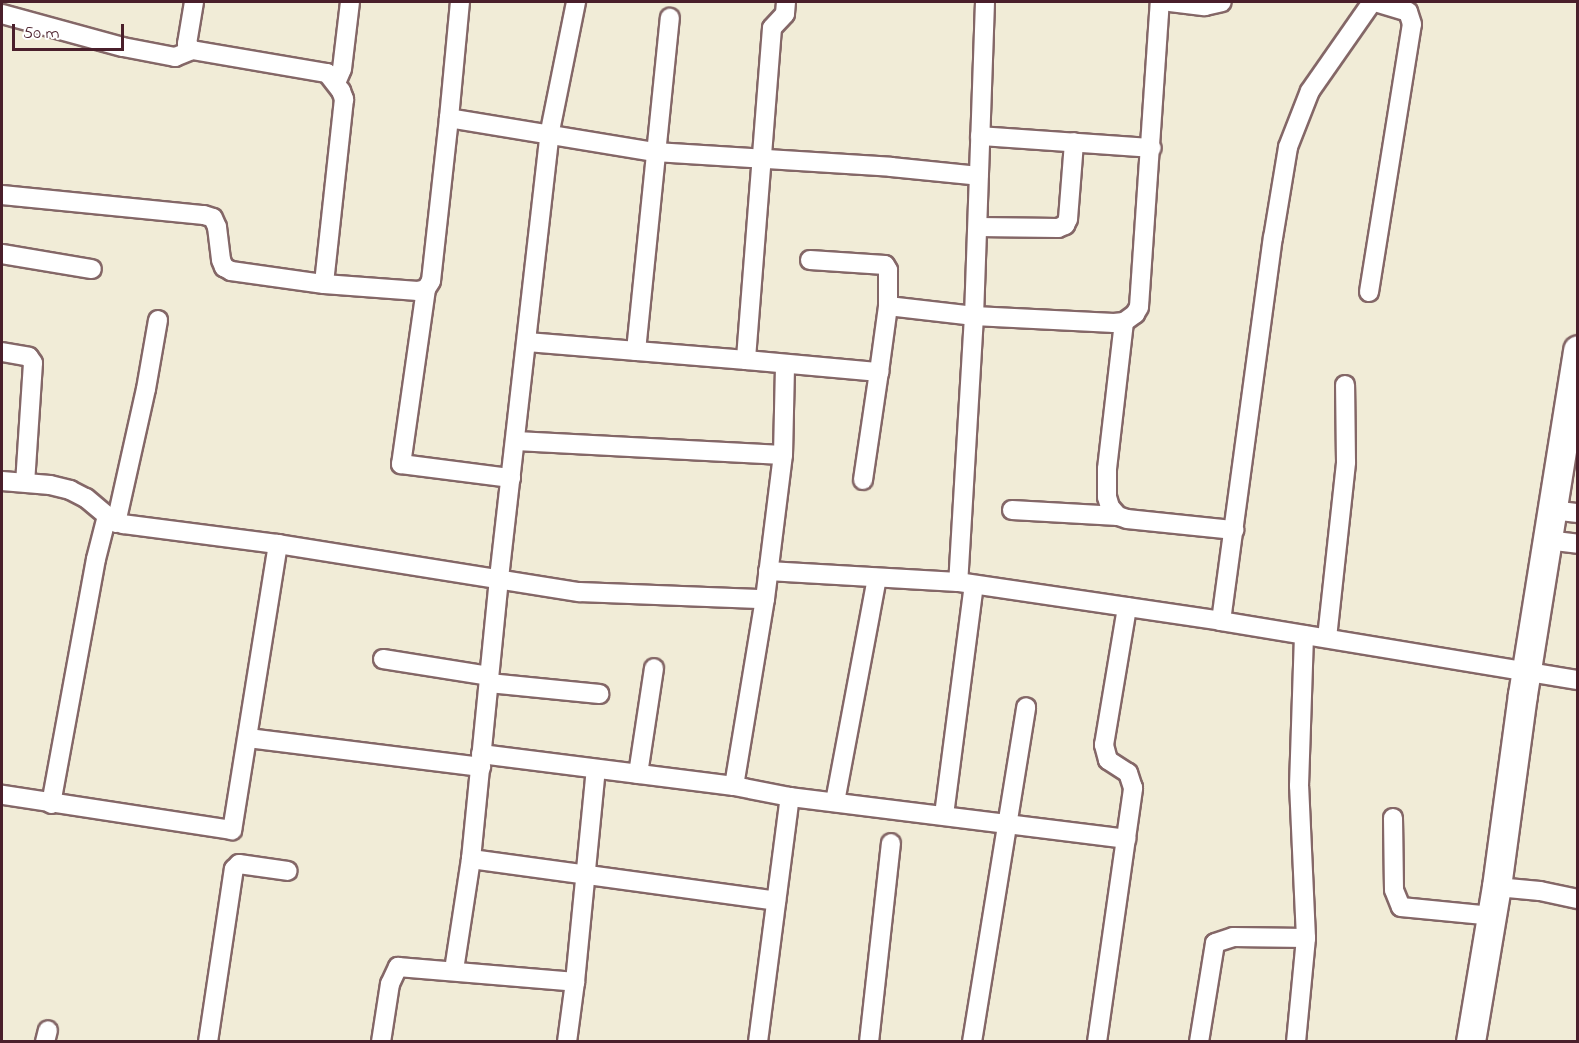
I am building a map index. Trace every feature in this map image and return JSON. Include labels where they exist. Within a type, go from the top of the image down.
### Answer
[{"type":"main road","points":[[1471,1041],[1497,888],[1547,540],[1565,512],[1577,355]]},
{"type":"street","points":[[192,50],[188,44],[194,2]]},
{"type":"street","points":[[336,83],[342,69],[350,2]]},
{"type":"street","points":[[460,2],[431,281],[426,289],[401,464],[511,478]]},
{"type":"street","points":[[454,970],[471,859],[499,578],[549,136],[576,2]]},
{"type":"street","points":[[746,360],[772,28],[785,14],[786,2]]},
{"type":"street","points":[[944,815],[966,584],[985,2]]},
{"type":"street","points":[[888,306],[975,316],[1124,322],[1135,314],[1139,307],[1161,2]]},
{"type":"street","points":[[1170,2],[1205,6],[1222,2]]},
{"type":"street","points":[[1221,621],[1273,238],[1288,147],[1310,91],[1374,2],[1408,12],[1412,24],[1369,292]]},
{"type":"street","points":[[2,14],[123,47],[175,57],[192,50],[327,73],[336,83],[344,99],[324,284]]},
{"type":"street","points":[[636,351],[670,18]]},
{"type":"street","points":[[448,118],[655,152],[891,167],[979,176]]},
{"type":"street","points":[[980,136],[1152,148]]},
{"type":"street","points":[[978,227],[1058,228],[1065,225],[1074,142]]},
{"type":"street","points":[[2,195],[204,215],[213,218],[217,227],[224,267],[231,271],[324,284],[418,291],[426,289]]},
{"type":"street","points":[[2,254],[92,269]]},
{"type":"street","points":[[810,260],[885,265],[888,270],[888,306],[863,480]]},
{"type":"street","points":[[51,804],[96,559],[111,519],[146,390],[158,320]]},
{"type":"street","points":[[1118,516],[1110,507],[1107,497],[1107,469],[1124,322]]},
{"type":"street","points":[[527,342],[879,372]]},
{"type":"street","points":[[2,352],[29,357],[33,363],[25,482]]},
{"type":"street","points":[[734,786],[765,599],[783,455],[785,365]]},
{"type":"street","points":[[1327,638],[1345,478],[1346,385]]},
{"type":"street","points":[[516,441],[783,455]]},
{"type":"street","points":[[2,481],[25,482],[70,490],[86,498],[111,519],[579,592],[765,599]]},
{"type":"street","points":[[1012,510],[1118,516],[1159,524],[1234,530]]},
{"type":"street","points":[[1547,540],[1578,544]]},
{"type":"street","points":[[2,795],[232,830],[278,544]]},
{"type":"street","points":[[768,572],[966,584],[1221,621],[1578,680]]},
{"type":"street","points":[[835,802],[878,578]]},
{"type":"street","points":[[1097,1041],[1133,788],[1128,773],[1108,760],[1104,745],[1127,607]]},
{"type":"street","points":[[1296,1041],[1306,938],[1299,786],[1304,635]]},
{"type":"street","points":[[383,659],[489,679],[599,694]]},
{"type":"street","points":[[638,774],[654,668]]},
{"type":"street","points":[[978,1041],[1007,823],[1026,707]]},
{"type":"street","points":[[248,738],[481,761],[596,769],[734,786],[790,797],[1126,839]]},
{"type":"street","points":[[567,1041],[596,769]]},
{"type":"street","points":[[758,1041],[790,797]]},
{"type":"street","points":[[1393,818],[1394,890],[1401,908],[1492,916]]},
{"type":"street","points":[[869,1041],[891,843]]},
{"type":"street","points":[[471,859],[776,901]]},
{"type":"street","points":[[208,1041],[234,869],[240,864],[288,871]]},
{"type":"street","points":[[1497,888],[1540,891],[1578,899]]},
{"type":"street","points":[[1199,1041],[1215,944],[1233,937],[1306,938]]},
{"type":"street","points":[[381,1041],[390,984],[393,973],[398,968],[454,970],[575,982]]}]
